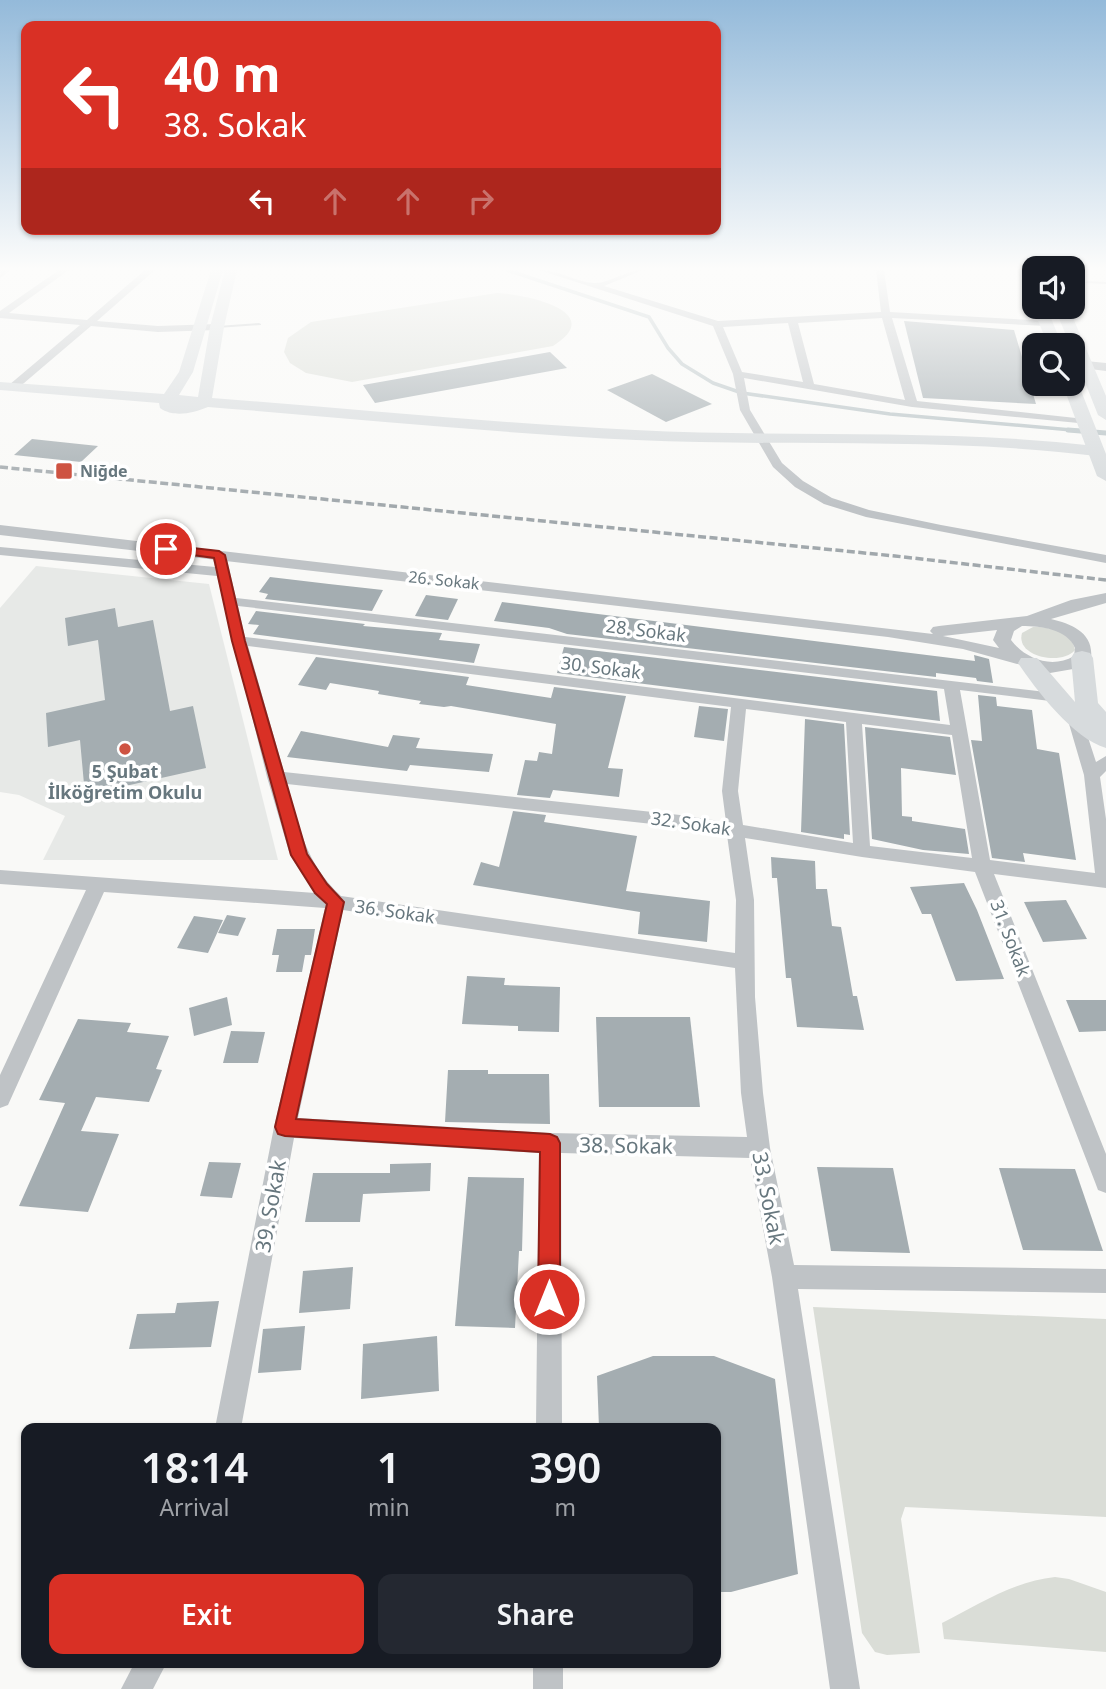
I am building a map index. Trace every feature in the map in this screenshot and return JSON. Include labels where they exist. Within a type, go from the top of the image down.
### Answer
[{"type":"main road","points":[[173,405],[193,349]]},
{"type":"main road","points":[[204,403],[213,349]]},
{"type":"main road","points":[[1079,349],[1106,415]]},
{"type":"main road","points":[[4,389],[623,446],[727,446],[761,438]]},
{"type":"main road","points":[[1075,396],[1106,476]]},
{"type":"main road","points":[[173,405],[204,403],[579,431],[761,438],[935,439],[1038,444],[1096,451]]},
{"type":"main road","points":[[1082,650],[1087,705],[1106,726]]},
{"type":"main road","points":[[1024,660],[1075,717],[1106,740]]},
{"type":"street","points":[[4,389],[56,349]]},
{"type":"street","points":[[727,349],[737,374],[743,401],[777,465],[799,484],[828,501],[866,513],[941,529],[1106,559]]},
{"type":"street","points":[[800,349],[809,386]]},
{"type":"street","points":[[896,349],[912,404]]},
{"type":"street","points":[[1086,365],[1106,367]]},
{"type":"street","points":[[737,374],[912,404],[1085,422]]},
{"type":"street","name":"26. Sokak","points":[[0,530],[888,632],[963,644],[1048,667],[1065,667],[1082,650],[1086,613],[1106,598]]},
{"type":"street","points":[[0,551],[222,572]]},
{"type":"street","points":[[219,555],[275,777],[299,855],[321,888],[336,902]]},
{"type":"street","name":"26. Sokak","points":[[888,632],[965,630],[1020,622],[1106,598]]},
{"type":"street","name":"28. Sokak","points":[[229,601],[1058,697]]},
{"type":"street","points":[[1024,660],[1011,652],[1002,640],[1002,634],[1020,622],[1059,626],[1082,650]]},
{"type":"street","name":"30. Sokak","points":[[239,641],[959,731]]},
{"type":"street","name":"31. Sokak","points":[[951,684],[982,866],[1106,1182]]},
{"type":"street","name":"33. Sokak","points":[[739,704],[730,791],[745,900],[747,1037],[759,1148],[783,1277],[845,1689]]},
{"type":"street","points":[[1075,717],[1092,775],[1106,881]]},
{"type":"street","points":[[853,718],[862,851]]},
{"type":"street","points":[[1092,775],[1106,762]]},
{"type":"street","name":"32. Sokak","points":[[275,777],[615,813],[733,828],[862,851],[1106,881]]},
{"type":"street","name":"36. Sokak","points":[[0,877],[336,902],[746,962]]},
{"type":"street","points":[[0,1098],[98,885]]},
{"type":"street","name":"39. Sokak","points":[[229,1423],[285,1127],[336,902]]},
{"type":"street","name":"38. Sokak","points":[[285,1127],[550,1143],[759,1148]]},
{"type":"street","points":[[549,1423],[550,1143]]},
{"type":"street","points":[[783,1277],[1106,1281]]},
{"type":"street","points":[[136,1689],[148,1668]]},
{"type":"street","points":[[548,1668],[548,1689]]},
{"type":"shaded area","points":[[285,349],[537,349],[352,382],[306,373],[290,363]]},
{"type":"shaded area","name":"5 Şubat İlköğretim Okulu","points":[[36,566],[209,584],[278,860],[43,860],[65,816],[19,795],[0,792],[0,608]]},
{"type":"shaded area","points":[[1033,627],[1059,631],[1069,638],[1075,650],[1069,655],[1051,658],[1032,653],[1022,641],[1022,633]]},
{"type":"shaded area","points":[[813,1307],[1106,1319],[1106,1517],[905,1507],[901,1519],[920,1653],[887,1655],[875,1652],[862,1633]]},
{"type":"shaded area","points":[[1055,1577],[1106,1592],[1106,1652],[944,1639],[942,1623],[1025,1583]]},
{"type":"building","points":[[911,349],[1020,349],[1022,396],[1034,396],[1036,404],[923,398]]},
{"type":"building","points":[[550,352],[567,368],[375,403],[363,385]]},
{"type":"building","points":[[652,374],[712,404],[666,422],[607,390]]},
{"type":"building","points":[[32,439],[98,446],[81,462],[14,455]]},
{"type":"building","points":[[270,577],[383,590],[372,611],[265,599],[268,594],[259,592]]},
{"type":"building","points":[[426,595],[458,599],[448,620],[415,616]]},
{"type":"building","points":[[502,602],[975,661],[974,655],[989,659],[993,683],[936,673],[936,677],[567,634],[549,628],[494,621]]},
{"type":"building","points":[[115,608],[118,627],[153,620],[170,711],[193,706],[206,768],[85,795],[80,740],[48,747],[46,713],[105,700],[98,640],[68,646],[65,618]]},
{"type":"building","points":[[256,611],[365,624],[363,626],[442,633],[439,640],[480,644],[474,663],[253,634],[259,625],[248,624]]},
{"type":"building","points":[[564,647],[937,691],[940,721],[557,673]]},
{"type":"building","points":[[316,657],[469,677],[466,685],[551,698],[554,687],[626,696],[608,768],[623,769],[619,797],[553,790],[550,798],[517,795],[525,760],[537,761],[539,752],[552,754],[556,724],[451,706],[419,704],[421,701],[330,683],[326,690],[298,685]]},
{"type":"building","points":[[978,695],[996,697],[997,706],[1032,710],[1037,749],[1059,753],[1076,860],[1023,853],[1025,862],[992,858],[971,740],[982,741]]},
{"type":"building","points":[[699,706],[728,709],[724,741],[694,737]]},
{"type":"building","points":[[805,719],[844,724],[850,835],[844,834],[844,839],[801,832]]},
{"type":"building","points":[[865,727],[950,737],[956,775],[901,768],[902,816],[912,817],[912,821],[965,829],[969,854],[923,850],[872,839]]},
{"type":"building","points":[[301,731],[388,747],[393,735],[420,738],[416,748],[493,754],[489,772],[410,765],[407,771],[287,757]]},
{"type":"building","points":[[513,811],[546,815],[544,822],[637,836],[626,891],[710,901],[707,942],[638,934],[640,912],[473,885],[481,862],[499,867]]},
{"type":"building","points":[[771,857],[815,861],[816,889],[827,889],[832,926],[841,927],[853,996],[857,996],[864,1030],[797,1027],[791,978],[786,978],[777,878],[772,878]]},
{"type":"building","points":[[964,883],[1004,979],[956,981],[931,914],[922,914],[910,887]]},
{"type":"building","points":[[1066,900],[1087,939],[1043,942],[1024,902]]},
{"type":"building","points":[[227,915],[246,918],[238,936],[218,933]]},
{"type":"building","points":[[194,916],[223,920],[208,953],[177,948]]},
{"type":"building","points":[[277,929],[315,929],[311,955],[305,955],[302,972],[276,972],[279,955],[272,955]]},
{"type":"building","points":[[467,976],[505,978],[504,985],[560,987],[559,1032],[518,1031],[518,1026],[462,1024]]},
{"type":"building","points":[[227,997],[232,1025],[194,1036],[189,1008]]},
{"type":"building","points":[[1066,1000],[1106,1000],[1106,1031],[1079,1032]]},
{"type":"building","points":[[596,1017],[690,1017],[700,1107],[599,1107]]},
{"type":"building","points":[[78,1019],[131,1023],[127,1032],[169,1036],[156,1069],[162,1070],[149,1102],[96,1097],[81,1131],[119,1134],[88,1212],[19,1206],[65,1103],[39,1100]]},
{"type":"building","points":[[231,1031],[265,1032],[258,1063],[223,1063]]},
{"type":"building","points":[[448,1070],[488,1070],[488,1074],[549,1074],[550,1124],[445,1122]]},
{"type":"building","points":[[209,1162],[241,1163],[232,1198],[200,1196]]},
{"type":"building","points":[[431,1163],[430,1191],[363,1194],[360,1222],[305,1222],[313,1173],[390,1173],[390,1164]]},
{"type":"building","points":[[817,1167],[893,1168],[910,1253],[831,1251]]},
{"type":"building","points":[[999,1168],[1075,1169],[1103,1251],[1023,1250]]},
{"type":"building","points":[[468,1177],[524,1178],[522,1251],[519,1251],[515,1328],[455,1326]]},
{"type":"building","points":[[353,1267],[350,1309],[299,1313],[303,1271]]},
{"type":"building","points":[[219,1301],[211,1347],[129,1349],[137,1314],[175,1313],[177,1303]]},
{"type":"building","points":[[305,1326],[301,1370],[258,1373],[263,1329]]},
{"type":"building","points":[[437,1336],[439,1391],[361,1399],[363,1344]]},
{"type":"building","points":[[653,1356],[714,1356],[775,1379],[798,1574],[731,1592],[721,1592],[721,1423],[599,1423],[597,1376]]},
{"type":"waterway","points":[[669,349],[682,364],[713,383],[742,393],[890,414],[1094,432]]},
{"type":"waterway","points":[[1068,430],[1106,433]]},
{"type":"railway","points":[[0,467],[895,556],[1106,580]]},
{"type":"place","name":"Niğde","points":[[64,471]]},
{"type":"place","name":"5 Şubat İlköğretim Okulu","points":[[125,749]]},
{"type":"route","points":[[166,549],[219,555],[275,777],[299,855],[321,888],[336,902],[285,1127],[550,1143],[549,1299]]}]
